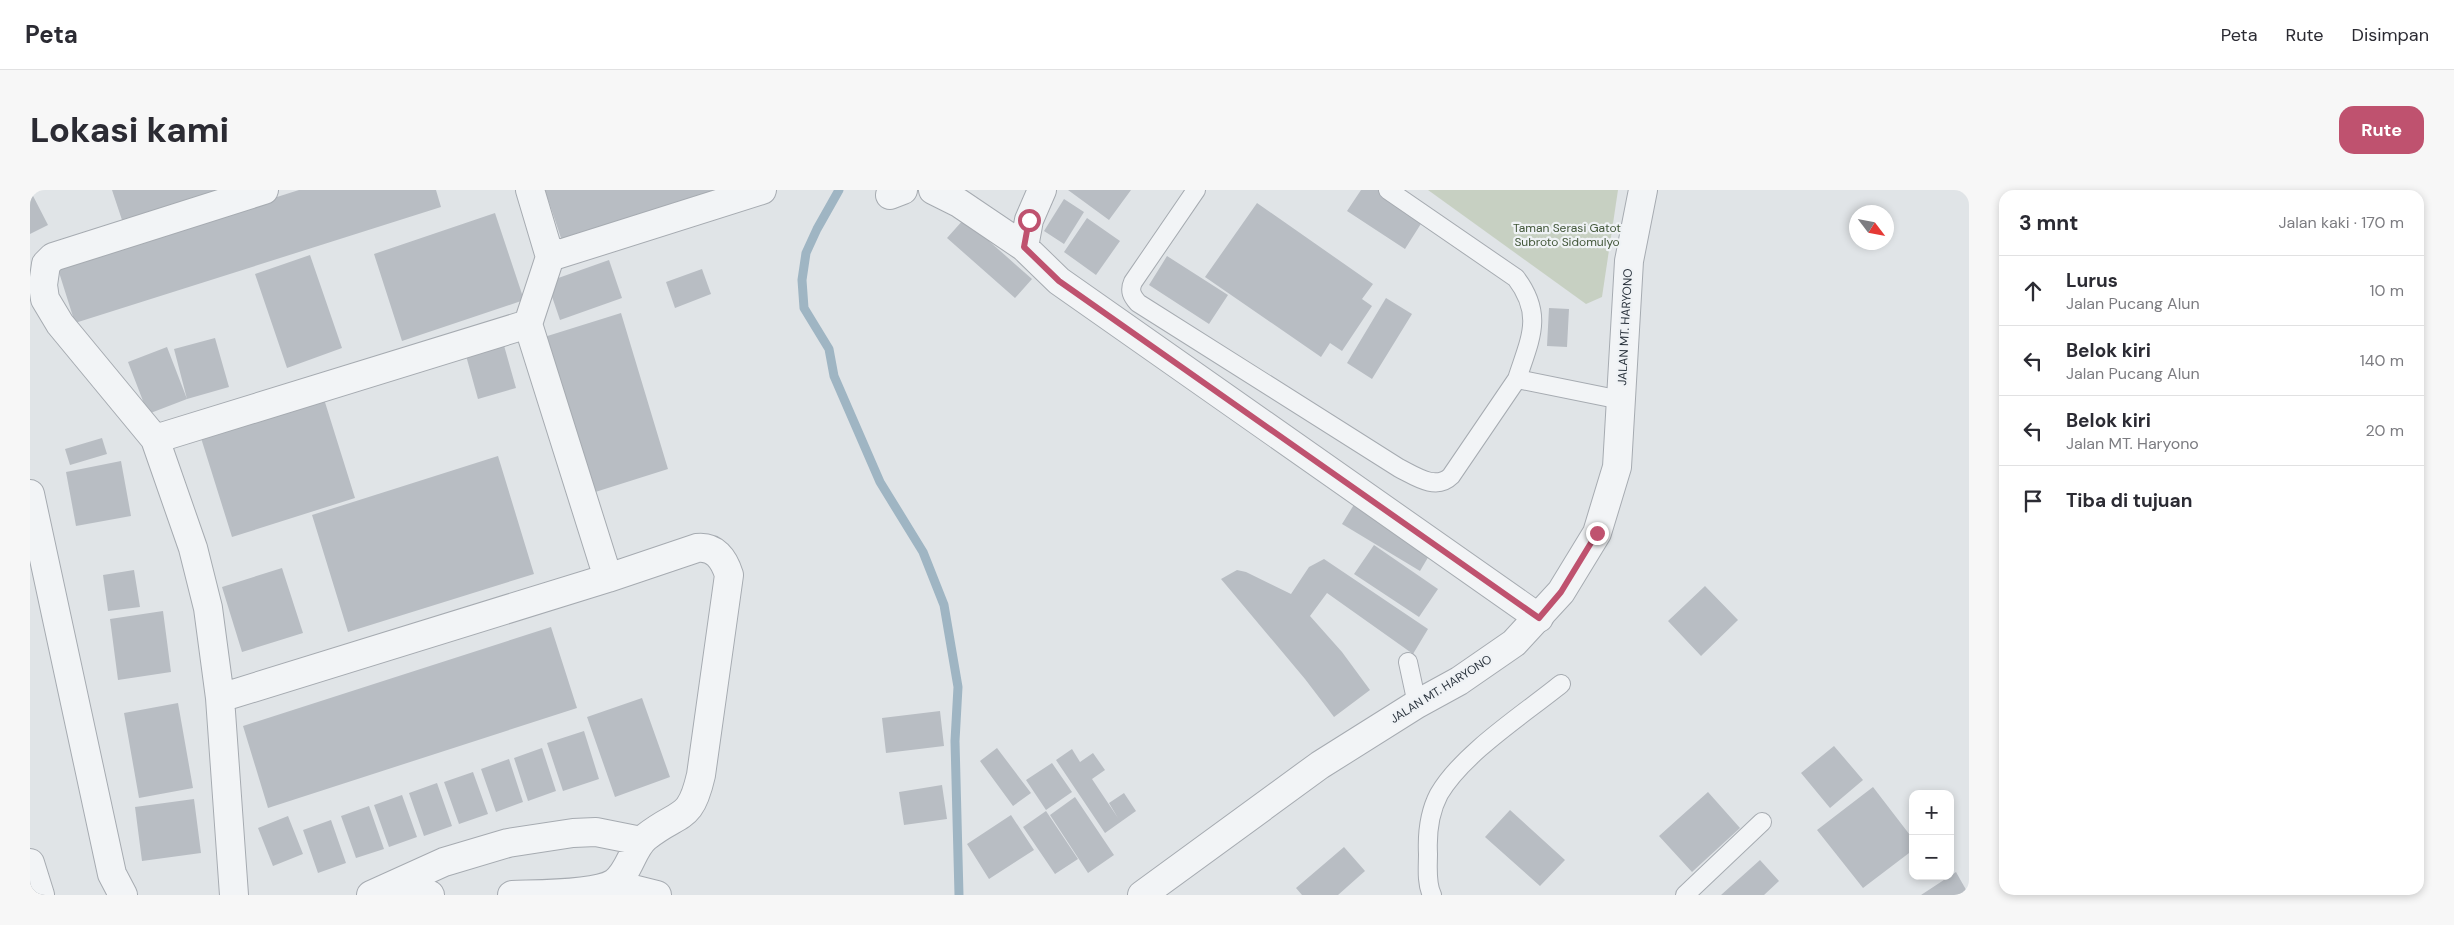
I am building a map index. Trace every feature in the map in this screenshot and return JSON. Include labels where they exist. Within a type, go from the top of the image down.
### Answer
[{"type":"street","points":[[234,895],[220,698],[208,608],[193,548],[155,439],[60,324],[45,299],[42,284],[46,264],[54,258],[264,190]]},
{"type":"street","points":[[530,190],[550,257],[528,324],[608,578]]},
{"type":"street","points":[[550,257],[762,190]]},
{"type":"street","points":[[933,190],[959,203],[1024,247],[1059,281],[1539,618]]},
{"type":"street","points":[[1024,247],[1029,220],[1042,190]]},
{"type":"street","name":"JALAN MT. HARYONO","points":[[1142,895],[1320,765],[1416,704],[1459,681],[1514,643],[1561,592],[1597,533],[1617,466],[1629,261],[1643,190]]},
{"type":"street","points":[[155,439],[528,324]]},
{"type":"street","points":[[30,494],[112,874],[123,895]]},
{"type":"street","points":[[220,698],[705,547],[720,557],[726,564],[728,575],[702,775],[697,795],[688,811],[641,841],[625,871],[613,884]]},
{"type":"street","points":[[381,891],[444,862],[508,843],[573,833],[596,832],[641,841]]},
{"type":"street","points":[[30,863],[40,895]]},
{"type":"street","points":[[512,895],[584,891],[613,884],[657,895]]},
{"type":"street","points":[[381,891],[430,895]]},
{"type":"lane","points":[[1196,190],[1133,282],[1131,288],[1134,298],[1138,303],[1400,468],[1426,481],[1435,483],[1446,480],[1517,379],[1534,329],[1533,309],[1526,292],[1516,278],[1388,190]]},
{"type":"lane","points":[[1517,379],[1621,400]]},
{"type":"lane","points":[[1408,662],[1416,704]]},
{"type":"lane","points":[[1432,895],[1428,876],[1429,824],[1439,794],[1473,755],[1561,684]]},
{"type":"lane","points":[[1685,895],[1762,822]]},
{"type":"green space","name":"Taman Serasi Gatot Subroto Sidomulyo","points":[[1428,190],[1618,190],[1602,297],[1586,304]]},
{"type":"building","points":[[30,190],[48,225],[30,234]]},
{"type":"building","points":[[112,190],[225,190],[124,226]]},
{"type":"building","points":[[299,190],[436,190],[441,207],[75,323],[57,266]]},
{"type":"building","points":[[545,190],[719,190],[563,244]]},
{"type":"building","points":[[1068,190],[1131,190],[1109,220]]},
{"type":"building","points":[[1361,190],[1380,190],[1424,219],[1405,249],[1347,211]]},
{"type":"building","points":[[1064,199],[1084,212],[1064,244],[1044,231]]},
{"type":"building","points":[[1257,203],[1373,284],[1362,299],[1372,306],[1342,351],[1330,343],[1321,357],[1205,277]]},
{"type":"building","points":[[495,213],[524,300],[402,341],[374,254]]},
{"type":"building","points":[[1087,218],[1120,241],[1096,275],[1064,252]]},
{"type":"building","points":[[964,219],[1032,279],[1015,298],[947,238]]},
{"type":"building","points":[[310,255],[342,348],[287,368],[255,274]]},
{"type":"building","points":[[1167,256],[1228,295],[1209,324],[1149,285]]},
{"type":"building","points":[[609,260],[622,298],[560,320],[547,282]]},
{"type":"building","points":[[702,269],[711,294],[675,308],[666,282]]},
{"type":"building","points":[[1386,298],[1412,314],[1372,379],[1347,363]]},
{"type":"building","points":[[1549,308],[1569,309],[1567,347],[1547,346]]},
{"type":"building","points":[[621,313],[668,469],[589,494],[541,338]]},
{"type":"building","points":[[215,338],[229,387],[187,399],[174,349]]},
{"type":"building","points":[[503,342],[516,388],[478,399],[465,352]]},
{"type":"building","points":[[167,347],[187,399],[148,414],[128,362]]},
{"type":"building","points":[[324,399],[355,498],[232,537],[201,438]]},
{"type":"building","points":[[102,438],[107,454],[70,465],[65,449]]},
{"type":"building","points":[[498,456],[534,574],[348,632],[312,515]]},
{"type":"building","points":[[121,461],[131,516],[76,526],[66,472]]},
{"type":"building","points":[[1355,503],[1433,549],[1420,571],[1342,524]]},
{"type":"building","points":[[1374,545],[1438,589],[1419,617],[1354,574]]},
{"type":"building","points":[[1324,559],[1428,629],[1413,654],[1327,593],[1310,616],[1342,652],[1370,690],[1334,717],[1305,679],[1221,579],[1237,570],[1246,572],[1291,594],[1309,567]]},
{"type":"building","points":[[282,568],[303,633],[242,652],[222,587]]},
{"type":"building","points":[[134,570],[140,607],[108,611],[103,575]]},
{"type":"building","points":[[1705,586],[1738,620],[1701,656],[1668,621]]},
{"type":"building","points":[[163,611],[171,672],[118,680],[110,619]]},
{"type":"building","points":[[551,627],[577,708],[268,808],[243,726]]},
{"type":"building","points":[[642,698],[670,777],[615,797],[587,717]]},
{"type":"building","points":[[178,703],[193,788],[139,798],[124,713]]},
{"type":"building","points":[[940,711],[944,746],[886,753],[882,718]]},
{"type":"building","points":[[584,731],[599,779],[563,791],[547,743]]},
{"type":"building","points":[[1834,746],[1863,780],[1830,808],[1801,773]]},
{"type":"building","points":[[542,748],[556,791],[528,801],[514,758]]},
{"type":"building","points":[[997,748],[1031,793],[1013,806],[980,761]]},
{"type":"building","points":[[1072,749],[1080,762],[1093,753],[1105,770],[1092,779],[1118,818],[1109,803],[1124,793],[1136,811],[1105,833],[1056,760]]},
{"type":"building","points":[[509,759],[523,802],[496,812],[481,769]]},
{"type":"building","points":[[1052,763],[1072,792],[1046,810],[1026,780]]},
{"type":"building","points":[[473,772],[488,814],[459,824],[444,782]]},
{"type":"building","points":[[437,783],[452,826],[424,836],[409,793]]},
{"type":"building","points":[[942,785],[947,819],[904,825],[899,792]]},
{"type":"building","points":[[1873,787],[1909,834],[1909,853],[1863,888],[1817,830]]},
{"type":"building","points":[[1708,792],[1740,828],[1692,872],[1659,836]]},
{"type":"building","points":[[402,795],[417,837],[389,847],[374,805]]},
{"type":"building","points":[[1075,797],[1114,855],[1088,873],[1050,815]]},
{"type":"building","points":[[194,799],[201,853],[142,861],[135,807]]},
{"type":"building","points":[[369,806],[384,849],[356,858],[341,816]]},
{"type":"building","points":[[1510,810],[1565,860],[1540,886],[1485,837]]},
{"type":"building","points":[[1046,811],[1078,859],[1055,874],[1023,827]]},
{"type":"building","points":[[1011,815],[1034,850],[989,879],[967,844]]},
{"type":"building","points":[[288,816],[303,854],[273,866],[258,828]]},
{"type":"building","points":[[331,820],[346,863],[318,873],[303,830]]},
{"type":"building","points":[[1344,847],[1365,871],[1338,895],[1302,895],[1296,888]]},
{"type":"building","points":[[1760,860],[1779,881],[1764,895],[1721,895]]},
{"type":"building","points":[[1956,872],[1969,895],[1921,895],[1944,880],[1954,880],[1954,873]]},
{"type":"waterway","points":[[839,190],[806,253],[802,280],[804,308],[829,349],[834,376],[880,482],[923,552],[944,605],[958,687],[955,741],[959,895]]},
{"type":"route","points":[[1029,220],[1024,247],[1040,265],[1059,281],[1291,446],[1539,618],[1561,592],[1597,533]]}]
